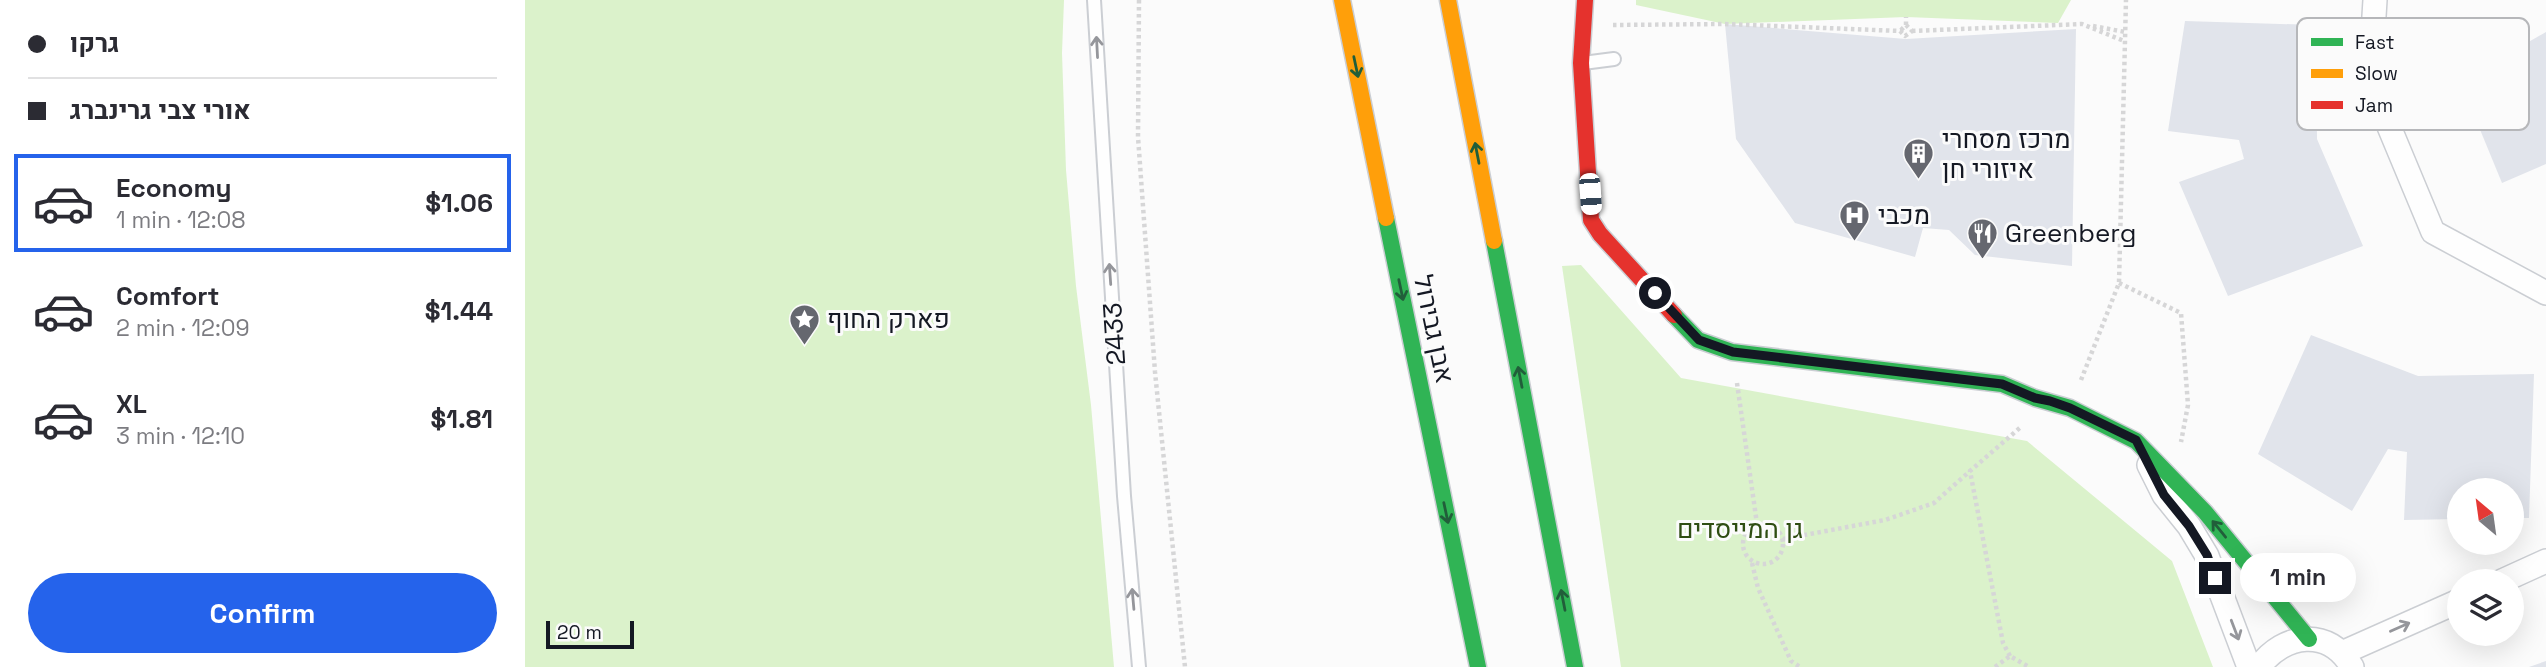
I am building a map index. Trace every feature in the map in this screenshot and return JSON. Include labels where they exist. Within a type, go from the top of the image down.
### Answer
[{"type":"street","name":"אבן גבירול","points":[[1342,0],[1478,667]]},
{"type":"street","points":[[1448,0],[1576,667]]},
{"type":"street","points":[[1585,0],[1581,63],[1586,221],[1699,340],[1733,352],[2002,384],[2035,398],[2070,408],[2136,440],[2205,512],[2309,639]]},
{"type":"street","points":[[2374,18],[2375,0]]},
{"type":"street","points":[[2390,130],[2433,232],[2546,293]]},
{"type":"street","points":[[2136,440],[2164,495],[2189,526],[2207,555],[2249,667]]},
{"type":"street","points":[[2524,571],[2546,561]]},
{"type":"street","points":[[2259,667],[2280,645],[2294,640],[2309,639],[2327,643],[2347,660],[2447,607]]},
{"type":"lane","name":"2433","points":[[1094,0],[1124,496],[1139,667]]},
{"type":"lane","points":[[1581,63],[1614,60]]},
{"type":"path","points":[[1139,0],[1138,137],[1156,372],[1185,667]]},
{"type":"path","points":[[2070,408],[2119,283],[2126,0]]},
{"type":"path","points":[[1906,17],[1906,25],[1912,31]]},
{"type":"path","points":[[1582,26],[1725,24],[1900,31],[1906,38],[1912,31],[2082,24],[2125,32]]},
{"type":"path","points":[[2082,24],[2125,41]]},
{"type":"path","points":[[1900,31],[1906,25]]},
{"type":"path","points":[[2119,283],[2181,313],[2188,405],[2174,481]]},
{"type":"path","points":[[1733,352],[1757,524]]},
{"type":"path","points":[[1783,539],[1885,520],[1934,503],[2050,401]]},
{"type":"path","points":[[1971,471],[2003,643],[2010,656],[2029,667]]},
{"type":"path","points":[[1757,524],[1768,524],[1781,534],[1783,550],[1773,562],[1757,564],[1744,554],[1742,538],[1752,525],[1757,524]]},
{"type":"path","points":[[1752,562],[1758,588],[1791,661],[1800,667]]},
{"type":"path","points":[[1995,667],[2010,656]]},
{"type":"green space","name":"פארק החוף","points":[[525,0],[1064,0],[1062,53],[1066,170],[1076,286],[1091,405],[1114,667],[525,667]]},
{"type":"green space","points":[[1636,0],[2071,0],[2058,23],[1906,17],[1725,24],[1636,5]]},
{"type":"green space","name":"גן המייסדים","points":[[1581,265],[1681,378],[2027,441],[2172,561],[2213,667],[1621,667],[1562,266]]},
{"type":"building","points":[[2185,21],[2297,24],[2297,130],[2317,130],[2317,139],[2363,246],[2228,296],[2179,182],[2244,159],[2239,140],[2168,131]]},
{"type":"building","name":"מרכז מסחרי איזורי חן","points":[[1725,24],[1906,39],[2076,29],[2072,266],[1975,255],[1949,230],[1923,228],[1915,257],[1795,223],[1736,139]]},
{"type":"building","points":[[2546,32],[2546,164],[2502,183],[2480,130],[2529,130],[2529,42]]},
{"type":"building","points":[[2311,335],[2418,376],[2534,374],[2529,518],[2524,518],[2524,478],[2447,478],[2447,519],[2404,520],[2407,452],[2388,449],[2352,511],[2258,454]]},
{"type":"building","points":[[2546,661],[2546,667],[2529,667]]},
{"type":"traffic: fast","points":[[1386,218],[1478,667]]},
{"type":"traffic: fast","points":[[1494,241],[1575,667]]},
{"type":"traffic: fast","points":[[1674,315],[1698,340],[1732,352],[2002,384],[2035,398],[2070,408],[2136,441],[2205,512],[2309,639]]},
{"type":"traffic: slow","points":[[1342,0],[1386,218]]},
{"type":"traffic: slow","points":[[1448,0],[1494,241]]},
{"type":"traffic: jam","points":[[1585,0],[1581,63],[1591,220],[1600,234],[1674,315]]},
{"type":"place","name":"מרכז מסחרי איזורי חן","points":[[1919,181]]},
{"type":"place","name":"מכבי","points":[[1855,242]]},
{"type":"place","name":"Greenberg","points":[[1982,260]]},
{"type":"place","name":"פארק החוף","points":[[804,346]]},
{"type":"route","points":[[1655,293],[1699,340],[1733,352],[2002,384],[2035,398],[2070,408],[2136,440],[2164,495],[2189,526],[2207,555],[2215,578]]}]
